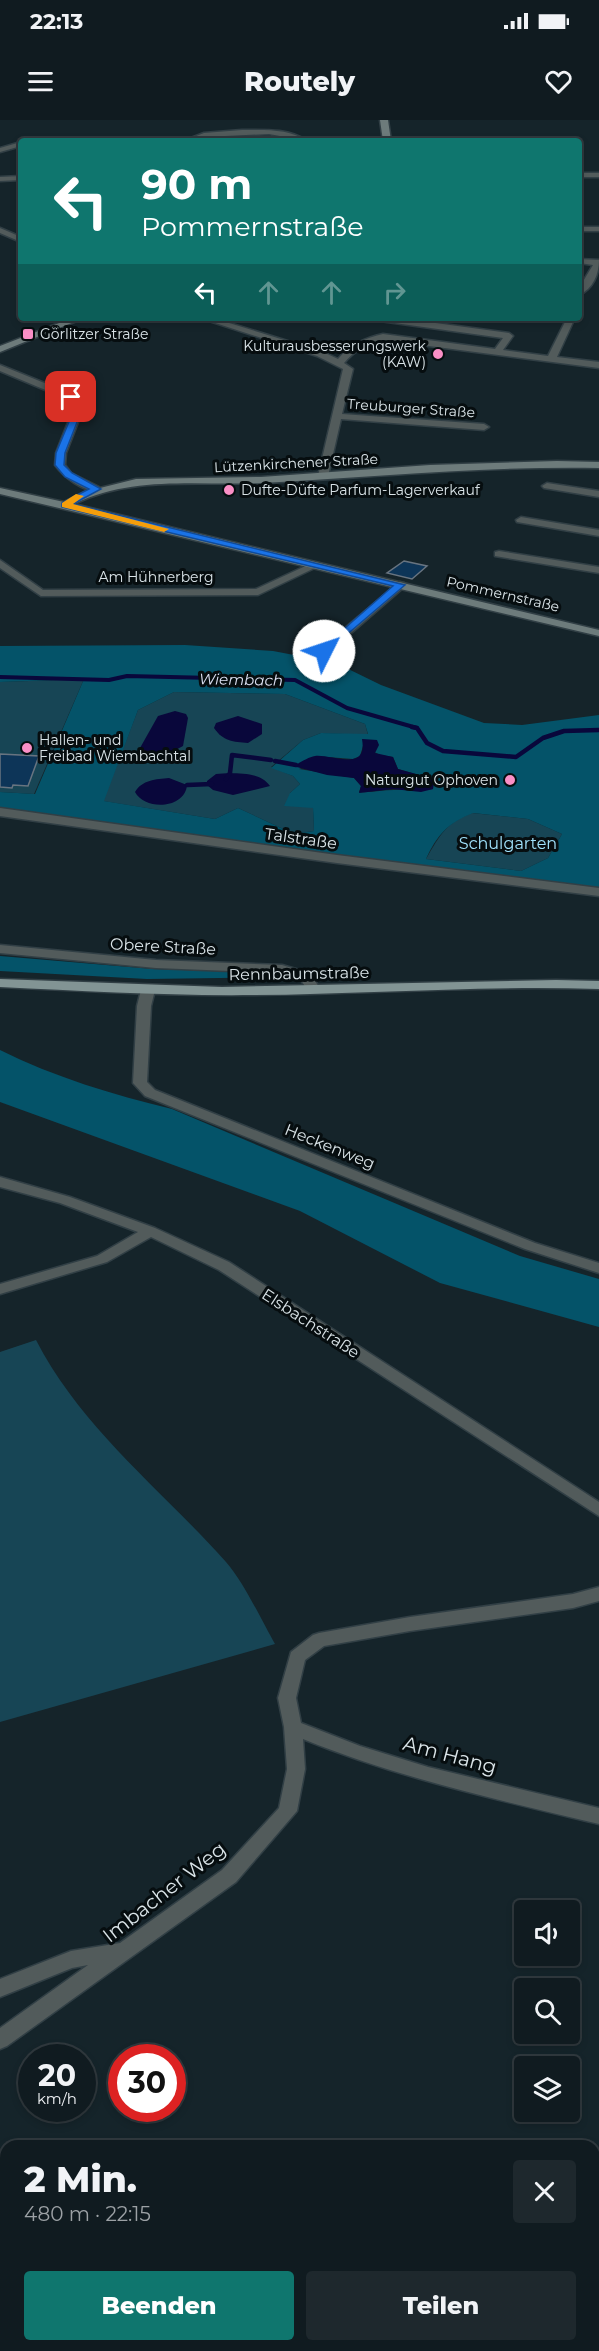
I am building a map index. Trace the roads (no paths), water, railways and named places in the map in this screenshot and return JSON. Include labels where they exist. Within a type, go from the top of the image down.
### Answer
[{"type":"main road","points":[[384,120],[387,138]]},
{"type":"main road","points":[[0,349],[72,321]]},
{"type":"main road","name":"Lützenkirchener Straße","points":[[65,505],[96,489],[135,482],[241,482],[482,465],[599,465]]},
{"type":"main road","points":[[0,491],[65,505]]},
{"type":"main road","name":"Pommernstraße","points":[[65,505],[599,633]]},
{"type":"main road","name":"Rennbaumstraße","points":[[0,983],[148,990],[314,990],[494,985],[599,985]]},
{"type":"street","points":[[195,138],[204,135],[270,133],[296,138]]},
{"type":"street","points":[[0,150],[18,145]]},
{"type":"street","points":[[582,175],[599,175]]},
{"type":"street","points":[[0,179],[18,178]]},
{"type":"street","points":[[582,229],[599,229]]},
{"type":"street","points":[[0,230],[18,239]]},
{"type":"street","points":[[582,261],[599,262],[586,287],[582,290]]},
{"type":"street","points":[[213,321],[340,362],[348,369],[323,476]]},
{"type":"street","points":[[402,321],[509,336],[498,351]]},
{"type":"street","points":[[468,330],[472,321]]},
{"type":"street","points":[[551,359],[568,321]]},
{"type":"street","points":[[340,362],[351,349],[380,337],[599,365]]},
{"type":"street","points":[[0,368],[71,397],[77,412],[61,453],[60,465],[68,475],[96,489]]},
{"type":"street","name":"Treuburger Straße","points":[[337,416],[484,427]]},
{"type":"street","points":[[548,486],[599,494]]},
{"type":"street","points":[[521,520],[599,533]]},
{"type":"street","points":[[499,554],[599,570]]},
{"type":"street","name":"Am Hühnerberg","points":[[0,563],[41,593],[258,592],[316,565]]},
{"type":"street","points":[[324,651],[400,585]]},
{"type":"street","name":"Talstraße","points":[[0,812],[337,859],[599,892]]},
{"type":"street","name":"Obere Straße","points":[[0,949],[156,964],[282,969],[298,972],[310,980],[314,990]]},
{"type":"street","name":"Heckenweg","points":[[148,990],[144,1006],[140,1083],[150,1093],[530,1246],[599,1268]]},
{"type":"street","name":"Elsbachstraße","points":[[0,1182],[65,1200],[150,1231],[224,1266],[599,1510]]},
{"type":"street","points":[[0,1289],[102,1259],[150,1231]]},
{"type":"street","name":"Imbacher Weg","points":[[0,2040],[228,1876],[288,1811],[296,1769],[293,1726],[287,1698],[297,1658],[319,1640],[410,1624],[573,1601],[599,1594]]},
{"type":"street","name":"Am Hang","points":[[293,1726],[355,1752],[428,1775],[599,1816]]},
{"type":"street","points":[[0,1988],[71,1960],[128,1950]]},
{"type":"waterway","name":"Wiembach","points":[[0,677],[109,680],[127,676],[295,680],[347,708],[417,728]]},
{"type":"waterway","name":"Wiembach","points":[[412,727],[417,728]]},
{"type":"waterway","name":"Wiembach","points":[[417,728],[427,743],[443,751],[516,757],[543,738],[564,731],[599,730]]},
{"type":"waterway","points":[[226,779],[230,773],[232,755],[271,760]]},
{"type":"waterway","points":[[275,761],[296,765]]},
{"type":"waterway","points":[[187,785],[212,784]]},
{"type":"place","name":"Görlitzer Straße","points":[[28,334]]},
{"type":"place","name":"Kulturausbesserungswerk (KAW)","points":[[438,354]]},
{"type":"place","name":"Dufte-Düfte Parfum-Lagerverkauf","points":[[229,490]]},
{"type":"place","name":"Hallen- und Freibad Wiembachtal","points":[[27,748]]},
{"type":"place","name":"Naturgut Ophoven","points":[[510,780]]},
{"type":"park label","name":"Schulgarten","points":[[508,843]]}]
